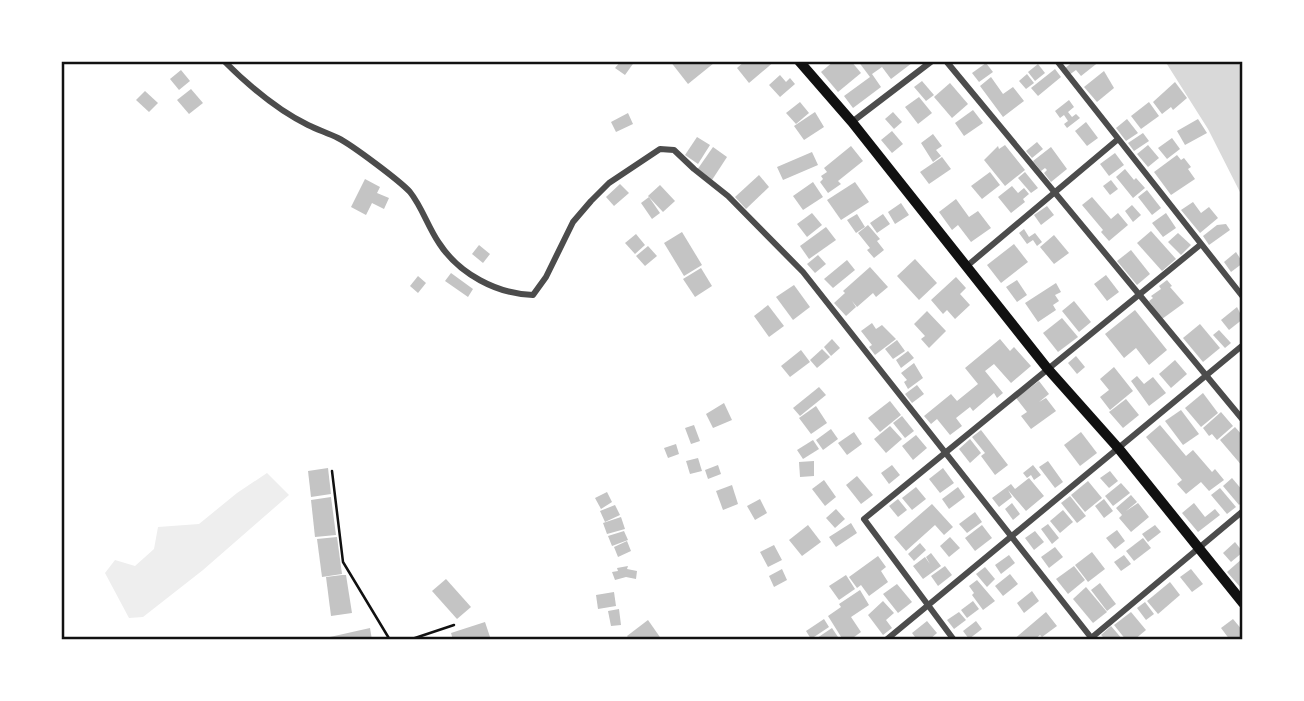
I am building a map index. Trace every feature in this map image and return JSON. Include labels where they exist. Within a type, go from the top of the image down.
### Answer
[{"type":"highway","points":[[799,61],[852,122],[1047,368],[1119,449],[1243,603]]},
{"type":"street","points":[[224,61],[269,99],[306,124],[341,139],[410,192],[440,245],[464,272],[518,294],[533,295],[573,222],[609,183],[660,149],[674,150],[727,196],[803,272],[1091,639],[1243,511]]},
{"type":"street","points":[[852,122],[932,61]]},
{"type":"street","points":[[946,61],[1243,420]]},
{"type":"street","points":[[1057,61],[1243,297]]},
{"type":"street","points":[[967,266],[1117,140]]},
{"type":"street","points":[[954,640],[864,519],[1200,245]]},
{"type":"street","points":[[886,640],[1243,345]]},
{"type":"path","points":[[332,471],[343,562],[390,640]]},
{"type":"path","points":[[409,640],[454,625]]},
{"type":"shaded area","points":[[1165,61],[1238,61],[1243,72],[1243,198],[1208,129]]},
{"type":"shaded area","points":[[267,473],[289,495],[203,570],[143,617],[129,618],[105,573],[115,560],[135,566],[154,549],[158,527],[199,524]]},
{"type":"building","points":[[621,61],[635,61],[625,75],[615,68]]},
{"type":"building","points":[[670,61],[713,61],[714,63],[688,84]]},
{"type":"building","points":[[745,61],[775,61],[749,83],[737,68]]},
{"type":"building","points":[[834,61],[851,61],[861,73],[838,92],[821,72]]},
{"type":"building","points":[[858,61],[912,63],[891,79],[882,67],[872,74],[881,87],[853,108],[844,96],[870,77]]},
{"type":"building","points":[[1074,61],[1100,61],[1081,76],[1076,70],[1069,75],[1064,69]]},
{"type":"building","points":[[986,63],[993,72],[979,82],[972,73]]},
{"type":"building","points":[[1038,64],[1045,73],[1035,81],[1028,72]]},
{"type":"building","points":[[1055,69],[1061,77],[1038,96],[1031,88]]},
{"type":"building","points":[[181,70],[190,81],[179,90],[170,79]]},
{"type":"building","points":[[1104,71],[1114,88],[1097,102],[1084,87]]},
{"type":"building","points":[[1027,74],[1034,83],[1026,89],[1019,81]]},
{"type":"building","points":[[780,75],[786,82],[790,78],[795,84],[780,97],[769,85]]},
{"type":"building","points":[[991,77],[1003,94],[1013,87],[1024,101],[1003,117],[980,86]]},
{"type":"building","points":[[922,81],[934,95],[926,101],[914,87]]},
{"type":"building","points":[[1175,82],[1187,98],[1173,110],[1171,107],[1162,114],[1153,102]]},
{"type":"building","points":[[950,83],[968,104],[952,118],[934,97]]},
{"type":"building","points":[[191,89],[203,103],[189,114],[177,100]]},
{"type":"building","points":[[145,91],[158,103],[149,112],[136,100]]},
{"type":"building","points":[[919,97],[932,113],[918,124],[905,107]]},
{"type":"building","points":[[1069,100],[1074,107],[1068,112],[1072,117],[1076,114],[1080,118],[1067,128],[1064,124],[1068,121],[1064,115],[1060,118],[1055,111]]},
{"type":"building","points":[[800,102],[809,113],[796,124],[786,113]]},
{"type":"building","points":[[1149,102],[1159,116],[1141,129],[1131,116]]},
{"type":"building","points":[[973,110],[983,123],[964,136],[955,123]]},
{"type":"building","points":[[815,112],[824,127],[804,140],[794,126]]},
{"type":"building","points":[[893,112],[902,122],[894,129],[885,119]]},
{"type":"building","points":[[628,113],[633,124],[616,132],[611,122]]},
{"type":"building","points":[[1127,119],[1138,133],[1126,141],[1116,128]]},
{"type":"building","points":[[1198,119],[1207,133],[1185,145],[1177,131]]},
{"type":"building","points":[[1086,122],[1098,138],[1087,146],[1075,131]]},
{"type":"building","points":[[892,131],[903,144],[892,153],[881,140]]},
{"type":"building","points":[[1143,133],[1149,141],[1134,151],[1128,143]]},
{"type":"building","points":[[933,134],[942,146],[936,150],[941,156],[933,162],[921,143]]},
{"type":"building","points":[[697,137],[710,145],[698,164],[685,155]]},
{"type":"building","points":[[1172,138],[1180,149],[1167,159],[1158,148]]},
{"type":"building","points":[[1037,142],[1043,149],[1032,158],[1026,151]]},
{"type":"building","points":[[1005,145],[1025,170],[1005,186],[984,160],[998,146],[999,149]]},
{"type":"building","points":[[1148,145],[1159,158],[1148,167],[1137,154]]},
{"type":"building","points":[[851,146],[863,161],[838,181],[841,184],[828,193],[820,182],[823,179],[821,176],[827,172],[824,168]]},
{"type":"building","points":[[713,147],[727,157],[712,180],[697,170]]},
{"type":"building","points":[[1051,147],[1067,169],[1051,182],[1044,173],[1047,170],[1045,168],[1041,171],[1033,161]]},
{"type":"building","points":[[812,152],[818,165],[783,180],[777,167]]},
{"type":"building","points":[[1115,153],[1124,165],[1109,176],[1100,164]]},
{"type":"building","points":[[1177,155],[1181,160],[1184,158],[1191,167],[1188,169],[1195,179],[1171,195],[1154,172]]},
{"type":"building","points":[[942,157],[951,169],[929,184],[920,172]]},
{"type":"building","points":[[1125,169],[1145,188],[1133,198],[1116,177]]},
{"type":"building","points":[[990,172],[1000,185],[982,199],[971,186]]},
{"type":"building","points":[[1025,172],[1038,188],[1031,193],[1018,178]]},
{"type":"building","points":[[759,175],[769,187],[746,209],[735,197]]},
{"type":"building","points":[[365,179],[380,187],[377,193],[389,198],[384,209],[372,203],[366,215],[351,207]]},
{"type":"building","points":[[1111,180],[1118,189],[1110,195],[1103,186]]},
{"type":"building","points":[[813,182],[823,197],[803,210],[793,196]]},
{"type":"building","points":[[855,182],[869,202],[841,220],[827,200]]},
{"type":"building","points":[[620,184],[629,193],[614,206],[606,197]]},
{"type":"building","points":[[660,185],[675,201],[663,212],[648,196]]},
{"type":"building","points":[[1012,186],[1018,193],[1024,188],[1029,194],[1023,199],[1025,202],[1011,213],[998,197]]},
{"type":"building","points":[[1147,190],[1161,208],[1152,215],[1138,197]]},
{"type":"building","points":[[649,197],[660,213],[652,219],[641,203]]},
{"type":"building","points":[[1092,197],[1111,219],[1118,213],[1128,225],[1109,241],[1082,205]]},
{"type":"building","points":[[956,199],[969,217],[978,211],[991,228],[971,242],[958,225],[952,230],[939,212]]},
{"type":"building","points":[[1193,202],[1201,213],[1209,207],[1218,218],[1200,233],[1181,210]]},
{"type":"building","points":[[901,203],[909,215],[895,224],[888,212]]},
{"type":"building","points":[[1132,205],[1141,215],[1133,222],[1125,211]]},
{"type":"building","points":[[1047,206],[1054,215],[1041,225],[1034,215]]},
{"type":"building","points":[[812,213],[822,225],[807,237],[797,224]]},
{"type":"building","points":[[1166,213],[1176,228],[1163,237],[1152,223]]},
{"type":"building","points":[[857,214],[865,227],[856,233],[847,220]]},
{"type":"building","points":[[883,214],[890,224],[877,233],[870,223]]},
{"type":"building","points":[[1226,224],[1230,230],[1209,245],[1203,236],[1217,225]]},
{"type":"building","points":[[868,225],[880,239],[877,241],[884,250],[874,258],[858,233]]},
{"type":"building","points":[[826,227],[836,240],[809,259],[800,246]]},
{"type":"building","points":[[1024,229],[1029,237],[1035,233],[1042,242],[1037,246],[1033,240],[1027,244],[1019,233]]},
{"type":"building","points":[[1151,231],[1176,259],[1162,271],[1137,243]]},
{"type":"building","points":[[682,232],[702,265],[684,276],[664,243]]},
{"type":"building","points":[[1178,233],[1191,245],[1181,255],[1168,242]]},
{"type":"building","points":[[636,234],[645,245],[635,254],[625,243]]},
{"type":"building","points":[[1054,235],[1069,253],[1054,264],[1040,247]]},
{"type":"building","points":[[1014,244],[1028,262],[1001,283],[987,265]]},
{"type":"building","points":[[479,245],[490,254],[483,263],[472,254]]},
{"type":"building","points":[[648,246],[657,256],[645,266],[636,256]]},
{"type":"building","points":[[1131,250],[1150,274],[1137,285],[1117,261]]},
{"type":"building","points":[[1236,252],[1243,263],[1231,272],[1224,262]]},
{"type":"building","points":[[818,255],[826,264],[815,273],[807,264]]},
{"type":"building","points":[[915,259],[937,283],[919,300],[897,276]]},
{"type":"building","points":[[847,260],[855,270],[833,288],[824,279]]},
{"type":"building","points":[[870,267],[888,287],[876,297],[873,293],[857,307],[852,301],[856,307],[846,316],[834,303],[845,293],[843,291]]},
{"type":"building","points":[[701,268],[712,286],[695,297],[683,279]]},
{"type":"building","points":[[451,273],[473,289],[468,297],[445,281]]},
{"type":"building","points":[[1106,275],[1119,292],[1107,301],[1094,284]]},
{"type":"building","points":[[418,276],[426,283],[418,293],[410,286]]},
{"type":"building","points":[[956,277],[966,288],[960,294],[970,305],[955,319],[947,310],[943,314],[931,300]]},
{"type":"building","points":[[1017,280],[1027,295],[1017,302],[1006,287]]},
{"type":"building","points":[[1167,280],[1184,303],[1162,319],[1149,301],[1153,298],[1151,296],[1161,289],[1159,286]]},
{"type":"building","points":[[1056,283],[1061,292],[1055,295],[1059,301],[1053,305],[1056,310],[1038,322],[1025,303]]},
{"type":"building","points":[[794,285],[810,307],[793,320],[776,297]]},
{"type":"building","points":[[1074,301],[1091,322],[1079,332],[1062,311]]},
{"type":"building","points":[[768,305],[784,326],[769,337],[754,316]]},
{"type":"building","points":[[1237,307],[1243,319],[1229,330],[1221,320]]},
{"type":"building","points":[[1135,310],[1167,350],[1149,365],[1136,348],[1124,358],[1105,334]]},
{"type":"building","points":[[927,311],[946,331],[929,348],[921,339],[925,336],[914,324]]},
{"type":"building","points":[[1062,318],[1078,337],[1058,352],[1043,333]]},
{"type":"building","points":[[872,323],[876,329],[882,325],[896,339],[875,355],[869,347],[872,345],[861,331]]},
{"type":"building","points":[[1200,324],[1220,348],[1203,362],[1183,338]]},
{"type":"building","points":[[1219,330],[1231,343],[1225,348],[1213,335]]},
{"type":"building","points":[[832,339],[840,348],[831,356],[824,347]]},
{"type":"building","points":[[1000,339],[1010,351],[1014,347],[1031,366],[1011,383],[994,364],[985,371],[1003,393],[997,398],[994,393],[973,411],[970,407],[956,418],[962,426],[950,435],[937,419],[931,424],[924,416],[951,394],[957,401],[978,384],[965,368]]},
{"type":"building","points":[[897,340],[905,351],[893,359],[885,349]]},
{"type":"building","points":[[822,349],[830,357],[817,368],[810,360]]},
{"type":"building","points":[[801,350],[810,362],[790,377],[781,366]]},
{"type":"building","points":[[908,351],[914,358],[901,368],[896,360]]},
{"type":"building","points":[[1076,356],[1085,367],[1077,374],[1068,363]]},
{"type":"building","points":[[1175,360],[1187,374],[1171,388],[1159,374]]},
{"type":"building","points":[[914,363],[923,378],[908,389],[904,382],[907,380],[901,373]]},
{"type":"building","points":[[1114,367],[1133,391],[1110,410],[1100,397],[1109,390],[1100,379]]},
{"type":"building","points":[[1137,376],[1144,384],[1153,377],[1166,393],[1149,406],[1131,381]]},
{"type":"building","points":[[1039,381],[1049,394],[1039,402],[1046,398],[1056,411],[1031,429],[1021,416],[1027,412],[1016,398]]},
{"type":"building","points":[[917,385],[924,394],[912,403],[905,394]]},
{"type":"building","points":[[819,387],[826,395],[800,416],[793,408]]},
{"type":"building","points":[[1203,393],[1218,413],[1201,427],[1185,408]]},
{"type":"building","points":[[1126,399],[1139,415],[1123,428],[1109,412]]},
{"type":"building","points":[[890,401],[901,415],[880,432],[868,418]]},
{"type":"building","points":[[724,403],[732,420],[713,428],[706,414]]},
{"type":"building","points":[[816,406],[827,423],[811,434],[799,418]]},
{"type":"building","points":[[1181,410],[1199,434],[1183,445],[1165,421]]},
{"type":"building","points":[[1221,412],[1233,426],[1217,440],[1212,434],[1209,436],[1203,428]]},
{"type":"building","points":[[902,416],[914,431],[905,438],[893,423]]},
{"type":"building","points":[[694,425],[700,441],[691,444],[685,428]]},
{"type":"building","points":[[1160,425],[1186,456],[1193,450],[1212,472],[1215,469],[1224,480],[1209,491],[1201,482],[1186,494],[1177,484],[1182,480],[1146,437]]},
{"type":"building","points":[[890,426],[902,439],[886,453],[874,439]]},
{"type":"building","points":[[1235,427],[1243,436],[1243,467],[1220,440]]},
{"type":"building","points":[[831,429],[838,439],[823,450],[816,440]]},
{"type":"building","points":[[981,430],[1008,465],[995,475],[981,456],[985,453],[972,437]]},
{"type":"building","points":[[854,432],[862,444],[847,455],[838,443]]},
{"type":"building","points":[[1081,432],[1097,453],[1080,466],[1064,445]]},
{"type":"building","points":[[916,435],[927,448],[913,460],[902,446]]},
{"type":"building","points":[[970,439],[981,453],[970,463],[959,449]]},
{"type":"building","points":[[813,440],[819,449],[803,459],[797,450]]},
{"type":"building","points":[[676,444],[679,454],[668,458],[664,448]]},
{"type":"building","points":[[698,458],[702,471],[690,474],[686,461]]},
{"type":"building","points":[[814,461],[814,476],[800,477],[799,462]]},
{"type":"building","points":[[1048,461],[1063,482],[1055,488],[1039,467]]},
{"type":"building","points":[[718,465],[721,474],[708,479],[705,470]]},
{"type":"building","points":[[892,465],[900,475],[889,484],[881,473]]},
{"type":"building","points":[[1033,465],[1041,475],[1034,480],[1031,475],[1027,478],[1023,473]]},
{"type":"building","points":[[328,468],[331,494],[311,497],[308,471]]},
{"type":"building","points":[[943,468],[954,483],[940,493],[929,479]]},
{"type":"building","points":[[1110,471],[1118,481],[1109,488],[1100,478]]},
{"type":"building","points":[[857,476],[873,495],[861,504],[846,485]]},
{"type":"building","points":[[1029,478],[1044,496],[1026,511],[1008,490],[1012,497],[999,507],[992,498],[1011,484],[1015,489]]},
{"type":"building","points":[[1232,478],[1243,491],[1243,501],[1239,505],[1223,486]]},
{"type":"building","points":[[824,480],[836,497],[825,506],[812,489]]},
{"type":"building","points":[[1088,481],[1102,498],[1085,512],[1071,495]]},
{"type":"building","points":[[1121,483],[1130,493],[1113,506],[1105,496]]},
{"type":"building","points":[[732,485],[738,504],[723,510],[716,491]]},
{"type":"building","points":[[916,487],[926,499],[912,510],[902,498]]},
{"type":"building","points":[[958,487],[965,497],[949,509],[942,499]]},
{"type":"building","points":[[1220,488],[1236,507],[1227,514],[1211,495]]},
{"type":"building","points":[[607,492],[612,502],[601,509],[595,498]]},
{"type":"building","points":[[1131,495],[1137,502],[1126,511],[1138,503],[1149,517],[1131,532],[1119,518],[1122,515],[1116,508]]},
{"type":"building","points":[[1070,496],[1086,516],[1077,523],[1061,503]]},
{"type":"building","points":[[331,497],[336,535],[315,537],[311,500]]},
{"type":"building","points":[[760,499],[767,513],[755,520],[747,506]]},
{"type":"building","points":[[898,499],[907,510],[898,517],[889,506]]},
{"type":"building","points":[[1104,499],[1113,511],[1104,518],[1095,506]]},
{"type":"building","points":[[1012,503],[1020,514],[1013,520],[1005,509]]},
{"type":"building","points":[[1194,503],[1205,517],[1215,509],[1220,515],[1198,532],[1182,513]]},
{"type":"building","points":[[932,504],[953,527],[944,535],[935,525],[906,551],[894,537]]},
{"type":"building","points":[[615,505],[620,515],[605,522],[600,511]]},
{"type":"building","points":[[836,509],[845,519],[835,528],[826,518]]},
{"type":"building","points":[[1063,510],[1073,522],[1060,533],[1050,521]]},
{"type":"building","points":[[975,512],[982,522],[967,533],[959,524]]},
{"type":"building","points":[[621,517],[625,529],[607,534],[603,523]]},
{"type":"building","points":[[851,523],[857,533],[836,547],[829,537]]},
{"type":"building","points":[[1048,524],[1059,538],[1052,544],[1041,529]]},
{"type":"building","points":[[808,525],[821,542],[802,556],[789,540]]},
{"type":"building","points":[[982,525],[992,538],[975,551],[965,538]]},
{"type":"building","points":[[1155,525],[1161,532],[1148,542],[1142,534]]},
{"type":"building","points":[[1117,530],[1125,541],[1115,549],[1106,538]]},
{"type":"building","points":[[624,531],[628,540],[612,546],[608,536]]},
{"type":"building","points":[[1035,531],[1044,542],[1034,550],[1025,538]]},
{"type":"building","points":[[337,537],[342,574],[322,577],[317,539]]},
{"type":"building","points":[[950,537],[960,548],[949,557],[940,546]]},
{"type":"building","points":[[1143,538],[1151,548],[1134,561],[1126,551]]},
{"type":"building","points":[[627,541],[631,551],[618,557],[614,547]]},
{"type":"building","points":[[1235,542],[1243,552],[1231,562],[1223,553]]},
{"type":"building","points":[[920,543],[926,550],[914,561],[908,554]]},
{"type":"building","points":[[774,545],[782,560],[768,567],[760,552]]},
{"type":"building","points":[[1055,547],[1063,557],[1049,568],[1041,557]]},
{"type":"building","points":[[1092,552],[1105,569],[1088,582],[1075,565]]},
{"type":"building","points":[[931,553],[941,566],[923,579],[913,566],[925,557],[930,564],[926,557]]},
{"type":"building","points":[[1009,555],[1015,563],[1001,574],[995,565]]},
{"type":"building","points":[[1124,555],[1131,564],[1121,571],[1114,562]]},
{"type":"building","points":[[878,556],[886,567],[881,571],[888,582],[869,596],[861,585],[857,588],[849,577]]},
{"type":"building","points":[[1243,558],[1243,587],[1241,588],[1227,572]]},
{"type":"building","points":[[628,566],[627,569],[637,571],[636,579],[626,577],[615,580],[612,572]]},
{"type":"building","points":[[945,566],[952,575],[938,586],[931,576]]},
{"type":"building","points":[[1074,566],[1085,580],[1068,594],[1056,579]]},
{"type":"building","points":[[985,567],[995,579],[987,587],[976,574]]},
{"type":"building","points":[[782,569],[787,580],[774,587],[769,576]]},
{"type":"building","points":[[1191,569],[1203,584],[1192,592],[1180,577]]},
{"type":"building","points":[[1010,574],[1018,584],[1003,596],[995,586]]},
{"type":"building","points":[[346,575],[352,613],[331,616],[326,577]]},
{"type":"building","points":[[846,575],[855,589],[839,600],[829,586]]},
{"type":"building","points":[[446,579],[471,607],[457,619],[432,591]]},
{"type":"building","points":[[977,580],[995,601],[983,610],[969,586]]},
{"type":"building","points":[[1170,582],[1180,595],[1158,614],[1147,601]]},
{"type":"building","points":[[1100,583],[1116,604],[1107,611],[1091,590]]},
{"type":"building","points":[[897,584],[912,602],[898,613],[883,594]]},
{"type":"building","points":[[1086,587],[1107,612],[1093,623],[1073,599]]},
{"type":"building","points":[[860,590],[869,605],[851,617],[861,632],[850,640],[843,640],[828,616],[841,607],[839,604]]},
{"type":"building","points":[[1032,591],[1039,601],[1024,613],[1017,603]]},
{"type":"building","points":[[614,592],[616,606],[598,609],[596,595]]},
{"type":"building","points":[[883,601],[894,613],[886,620],[892,628],[883,635],[868,615]]},
{"type":"building","points":[[973,601],[979,609],[967,618],[961,610]]},
{"type":"building","points":[[1145,602],[1154,614],[1146,620],[1137,608]]},
{"type":"building","points":[[619,609],[621,625],[611,626],[608,611]]},
{"type":"building","points":[[959,612],[966,620],[954,629],[947,620]]},
{"type":"building","points":[[1046,612],[1057,626],[1034,640],[1013,640]]},
{"type":"building","points":[[1131,612],[1146,630],[1134,640],[1126,640],[1114,625]]},
{"type":"building","points":[[824,619],[829,627],[811,639],[806,631]]},
{"type":"building","points":[[1233,619],[1243,631],[1243,640],[1230,640],[1221,628]]},
{"type":"building","points":[[648,620],[662,640],[630,640],[627,636]]},
{"type":"building","points":[[927,621],[937,633],[929,640],[911,640],[915,637],[912,633]]},
{"type":"building","points":[[976,621],[982,629],[969,639],[963,631]]},
{"type":"building","points":[[485,622],[491,640],[453,640],[451,633]]},
{"type":"building","points":[[1111,626],[1123,640],[1106,640],[1101,635]]},
{"type":"building","points":[[370,628],[372,640],[321,640],[321,639]]},
{"type":"building","points":[[832,628],[838,637],[834,640],[814,640]]}]
